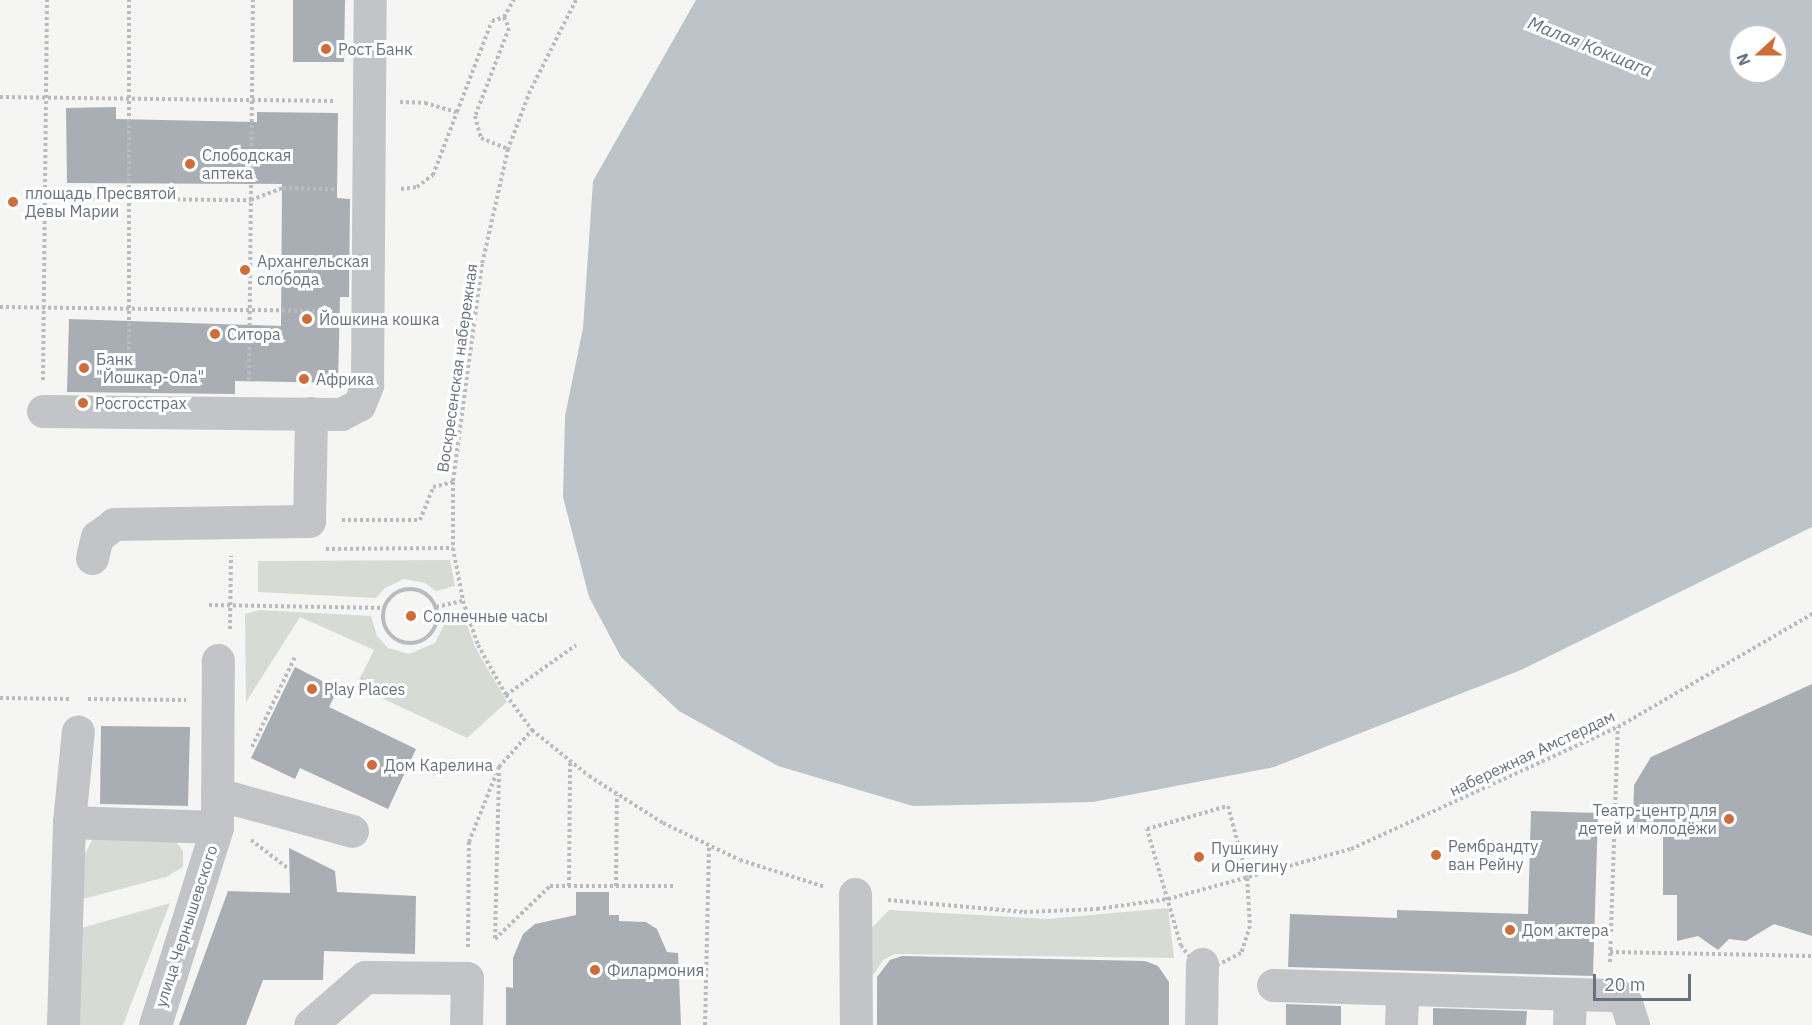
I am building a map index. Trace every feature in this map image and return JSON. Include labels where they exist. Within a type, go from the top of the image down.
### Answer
[{"type":"street","points":[[43,411],[341,414],[365,396],[368,311],[370,0]]},
{"type":"street","points":[[92,558],[97,537],[114,524],[311,535],[311,413]]},
{"type":"street","name":"улица Чернышевского","points":[[155,1025],[230,831],[223,795],[218,660]]},
{"type":"street","points":[[63,1025],[69,822],[78,731]]},
{"type":"street","points":[[223,795],[352,831]]},
{"type":"street","points":[[69,822],[230,831]]},
{"type":"street","points":[[855,894],[856,1025]]},
{"type":"street","points":[[1201,1025],[1202,964]]},
{"type":"street","points":[[310,1025],[365,977],[467,978],[466,1025]]},
{"type":"street","points":[[1273,985],[1402,989],[1569,1010],[1609,995],[1626,1003],[1633,1025]]},
{"type":"street","points":[[1401,1025],[1402,989]]},
{"type":"path","points":[[43,411],[47,0]]},
{"type":"path","points":[[129,0],[129,412]]},
{"type":"path","points":[[249,413],[253,0]]},
{"type":"path","points":[[45,198],[251,200],[283,188],[407,189],[433,175],[492,21],[504,17],[514,0]]},
{"type":"path","name":"Воскресенская набережная","points":[[576,0],[530,91],[508,149],[482,264],[453,482],[453,548],[463,601],[478,645],[506,695],[532,730],[617,795],[709,845],[740,860],[855,894],[927,907],[1024,912],[1098,909],[1168,899],[1247,878]]},
{"type":"path","points":[[504,17],[509,28],[475,116],[481,138],[508,149]]},
{"type":"path","points":[[0,97],[369,101],[425,103],[457,112]]},
{"type":"path","points":[[0,307],[368,311]]},
{"type":"path","points":[[311,535],[420,520],[433,486],[453,482]]},
{"type":"path","points":[[311,535],[453,548]]},
{"type":"path","points":[[412,588],[422,591],[436,607],[437,618],[427,637],[408,643],[389,633],[384,608],[391,595],[412,588]]},
{"type":"path","points":[[436,607],[463,601]]},
{"type":"path","points":[[208,605],[384,608]]},
{"type":"path","name":"набережная Амстердам","points":[[1247,878],[1351,849],[1618,727],[1812,614]]},
{"type":"path","points":[[506,695],[576,645]]},
{"type":"path","points":[[223,795],[295,657]]},
{"type":"path","points":[[0,698],[218,700]]},
{"type":"path","points":[[1609,995],[1618,727]]},
{"type":"path","points":[[467,978],[469,842],[499,767],[532,730]]},
{"type":"path","points":[[569,886],[570,761]]},
{"type":"path","points":[[499,767],[495,939],[550,886],[675,886]]},
{"type":"path","points":[[616,886],[617,795]]},
{"type":"path","points":[[1168,899],[1147,829],[1228,806],[1247,878]]},
{"type":"path","points":[[230,831],[289,869]]},
{"type":"path","points":[[705,1025],[709,845]]},
{"type":"path","points":[[594,886],[594,892]]},
{"type":"path","points":[[1610,952],[1812,956]]},
{"type":"shaded area","points":[[450,560],[455,586],[436,591],[425,583],[404,579],[385,588],[376,598],[258,592],[258,561]]},
{"type":"shaded area","points":[[260,610],[371,616],[377,636],[388,648],[409,654],[435,643],[446,621],[464,617],[475,647],[507,702],[467,738],[356,686],[374,650],[300,617],[246,702],[245,614]]},
{"type":"shaded area","points":[[172,836],[183,851],[183,867],[166,877],[83,899],[84,855],[94,837]]},
{"type":"shaded area","points":[[170,903],[123,1025],[75,1025],[81,928]]},
{"type":"shaded area","points":[[1168,908],[1174,958],[895,954],[883,960],[874,974],[864,975],[866,934],[889,910],[1047,919]]},
{"type":"water","name":"Малая Кокшага","points":[[696,0],[1812,0],[1812,527],[1521,670],[1274,767],[1093,802],[913,806],[778,766],[679,711],[621,657],[589,597],[563,497],[565,416],[583,328],[593,181]]},
{"type":"building","points":[[293,0],[345,0],[344,62],[293,62]]},
{"type":"building","points":[[116,107],[116,119],[257,122],[257,112],[338,113],[337,198],[350,199],[349,297],[340,297],[338,383],[235,381],[235,394],[67,392],[69,319],[281,326],[282,184],[67,183],[66,108]]},
{"type":"building","points":[[295,667],[338,689],[329,707],[416,749],[388,809],[300,768],[295,779],[251,758]]},
{"type":"building","name":"Театр-центр для детей и молодёжи","points":[[1812,684],[1812,936],[1774,924],[1746,941],[1729,939],[1718,950],[1698,936],[1677,941],[1677,895],[1663,895],[1663,829],[1633,829],[1634,785],[1651,757]]},
{"type":"building","points":[[101,726],[190,727],[188,806],[100,804]]},
{"type":"building","points":[[1531,811],[1598,813],[1593,976],[1288,967],[1290,914],[1397,918],[1397,910],[1528,914]]},
{"type":"building","points":[[289,848],[335,871],[337,892],[416,896],[415,954],[324,951],[323,980],[263,980],[246,1025],[179,1025],[228,891],[290,893]]},
{"type":"building","name":"Филармония","points":[[576,892],[609,892],[609,915],[619,915],[619,921],[646,922],[657,929],[667,952],[678,953],[681,1025],[506,1025],[506,987],[513,988],[513,958],[523,934],[535,924],[576,915]]},
{"type":"building","points":[[902,956],[1145,961],[1158,966],[1169,982],[1169,1025],[877,1025],[877,977],[890,960]]},
{"type":"building","points":[[1286,1004],[1341,1006],[1341,1025],[1286,1025]]},
{"type":"building","points":[[1433,1008],[1527,1011],[1526,1025],[1433,1025]]},
{"type":"place","name":"Рост Банк","points":[[326,49]]},
{"type":"place","name":"Слободская аптека","points":[[190,164]]},
{"type":"place","name":"площадь Пресвятой Девы Марии","points":[[13,202]]},
{"type":"place","name":"Архангельская слобода","points":[[245,270]]},
{"type":"place","name":"Йошкина кошка","points":[[307,319]]},
{"type":"place","name":"Ситора","points":[[215,334]]},
{"type":"place","name":"Банк \"Йошкар-Ола\"","points":[[84,368]]},
{"type":"place","name":"Африка","points":[[304,379]]},
{"type":"place","name":"Росгосстрах","points":[[83,403]]},
{"type":"place","name":"Солнечные часы","points":[[411,616]]},
{"type":"place","name":"Play Places","points":[[312,689]]},
{"type":"place","name":"Дом Карелина","points":[[372,765]]},
{"type":"place","name":"Театр-центр для детей и молодёжи","points":[[1729,819]]},
{"type":"place","name":"Рембрандту ван Рейну","points":[[1436,855]]},
{"type":"place","name":"Пушкину и Онегину","points":[[1199,857]]},
{"type":"place","name":"Дом актера","points":[[1510,930]]},
{"type":"place","name":"Филармония","points":[[595,970]]}]
